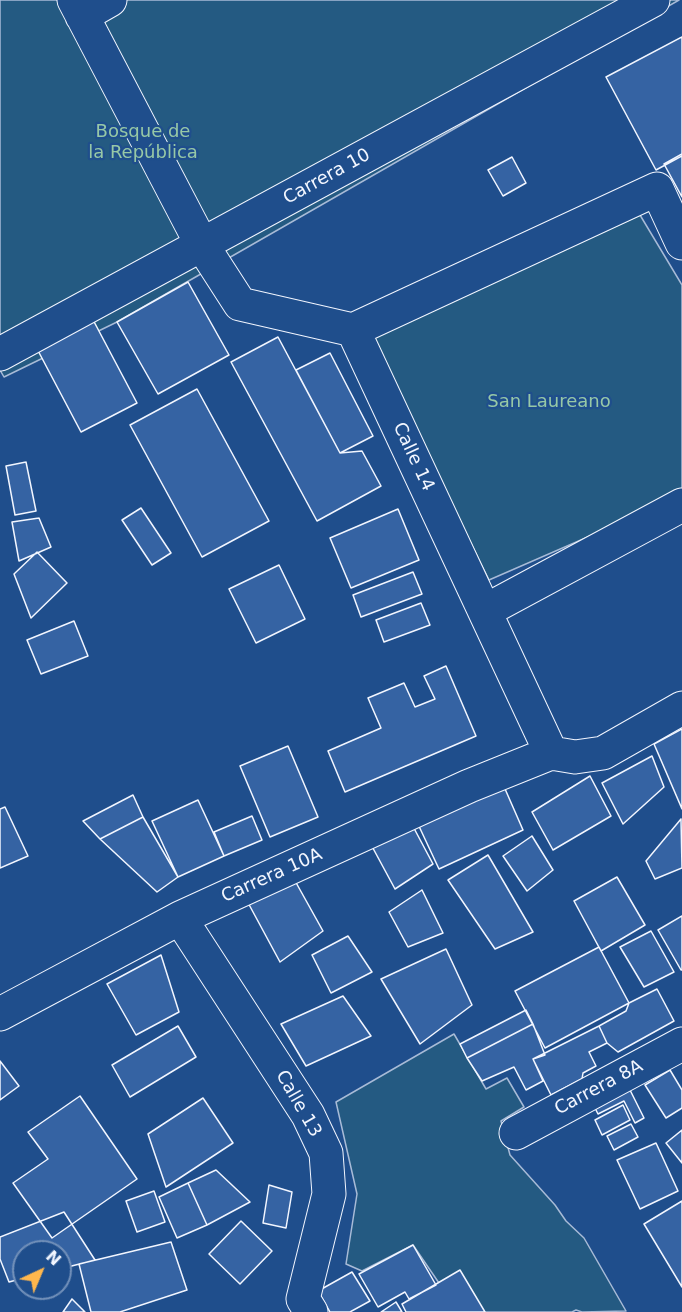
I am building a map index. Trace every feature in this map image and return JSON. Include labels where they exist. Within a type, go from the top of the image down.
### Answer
[{"type":"street","points":[[110,0],[78,8],[202,245],[240,304],[353,330],[657,189],[682,243]]},
{"type":"street","name":"Carrera 10","points":[[0,354],[653,0]]},
{"type":"street","name":"Calle 14","points":[[353,330],[551,753]]},
{"type":"street","points":[[486,611],[682,505]]},
{"type":"street","points":[[551,753],[574,757],[603,753],[682,708]]},
{"type":"street","name":"Carrera 10A","points":[[0,1014],[180,918],[469,786],[551,753]]},
{"type":"street","name":"Calle 13","points":[[180,918],[308,1115],[326,1153],[329,1194],[300,1308]]},
{"type":"street","name":"Carrera 8A","points":[[516,1133],[682,1044]]},
{"type":"green space","name":"Bosque de la República","points":[[0,0],[679,0],[117,322],[4,377],[0,370]]},
{"type":"green space","name":"San Laureano","points":[[640,215],[682,285],[682,496],[489,580],[370,338]]},
{"type":"green space","points":[[454,1034],[486,1089],[507,1078],[524,1107],[501,1121],[510,1155],[555,1205],[566,1221],[584,1238],[626,1311],[479,1312],[441,1286],[413,1245],[362,1271],[346,1264],[357,1194],[336,1102]]},
{"type":"building","points":[[682,37],[682,156],[656,170],[606,77]]},
{"type":"building","points":[[682,154],[682,197],[664,164]]},
{"type":"building","points":[[512,157],[526,183],[503,196],[488,170]]},
{"type":"building","points":[[188,282],[229,355],[158,394],[117,322]]},
{"type":"building","points":[[91,316],[137,403],[81,432],[35,345]]},
{"type":"building","points":[[278,337],[340,453],[362,451],[381,486],[317,521],[231,362]]},
{"type":"building","points":[[330,353],[373,436],[340,453],[296,370]]},
{"type":"building","points":[[197,389],[269,521],[202,557],[130,425]]},
{"type":"building","points":[[26,462],[36,511],[15,515],[6,466]]},
{"type":"building","points":[[141,508],[171,553],[152,565],[122,520]]},
{"type":"building","points":[[398,509],[419,560],[351,588],[330,538]]},
{"type":"building","points":[[39,518],[51,547],[19,561],[12,522]]},
{"type":"building","points":[[37,552],[67,583],[31,618],[14,574]]},
{"type":"building","points":[[279,565],[305,619],[256,643],[229,589]]},
{"type":"building","points":[[413,572],[422,594],[361,617],[353,595]]},
{"type":"building","points":[[421,603],[430,625],[384,642],[376,620]]},
{"type":"building","points":[[74,621],[88,656],[41,674],[27,640]]},
{"type":"building","points":[[446,666],[476,736],[345,792],[328,751],[381,728],[368,698],[404,683],[415,707],[435,699],[424,676]]},
{"type":"building","points":[[682,729],[682,809],[654,744]]},
{"type":"building","points":[[288,746],[318,817],[270,837],[240,766]]},
{"type":"building","points":[[652,756],[664,787],[623,824],[602,783]]},
{"type":"building","points":[[590,776],[611,816],[553,850],[532,812]]},
{"type":"building","points":[[502,782],[523,830],[439,869],[417,822]]},
{"type":"building","points":[[133,795],[143,817],[100,839],[83,821]]},
{"type":"building","points":[[198,800],[224,856],[178,877],[152,821]]},
{"type":"building","points":[[5,807],[28,856],[0,868],[0,809]]},
{"type":"building","points":[[252,816],[262,840],[224,856],[214,832]]},
{"type":"building","points":[[143,817],[178,877],[157,892],[100,839]]},
{"type":"building","points":[[408,817],[433,864],[395,889],[368,839]]},
{"type":"building","points":[[681,819],[682,868],[655,879],[646,861]]},
{"type":"building","points":[[532,836],[553,870],[527,891],[503,856]]},
{"type":"building","points":[[488,855],[533,932],[495,949],[448,880]]},
{"type":"building","points":[[617,877],[645,925],[601,951],[574,901]]},
{"type":"building","points":[[294,879],[323,931],[280,962],[246,899]]},
{"type":"building","points":[[422,890],[443,933],[408,947],[389,912]]},
{"type":"building","points":[[682,916],[682,970],[681,970],[658,930]]},
{"type":"building","points":[[651,931],[674,972],[644,987],[620,947]]},
{"type":"building","points":[[348,936],[372,972],[331,993],[312,955]]},
{"type":"building","points":[[599,947],[629,1003],[545,1048],[515,991]]},
{"type":"building","points":[[446,949],[472,1005],[420,1044],[381,979]]},
{"type":"building","points":[[161,955],[179,1012],[136,1035],[107,984]]},
{"type":"building","points":[[657,989],[674,1021],[618,1052],[607,1043],[599,1026],[626,1011],[629,1003]]},
{"type":"building","points":[[343,996],[371,1036],[306,1066],[281,1024]]},
{"type":"building","points":[[526,1010],[533,1024],[467,1058],[460,1044]]},
{"type":"building","points":[[533,1024],[545,1055],[533,1059],[543,1081],[526,1090],[514,1067],[482,1081],[467,1058]]},
{"type":"building","points":[[178,1026],[196,1057],[130,1097],[112,1065]]},
{"type":"building","points":[[599,1026],[607,1043],[589,1052],[596,1066],[583,1073],[582,1079],[551,1095],[533,1059]]},
{"type":"building","points":[[0,1061],[19,1086],[0,1100]]},
{"type":"building","points":[[670,1070],[682,1090],[682,1108],[666,1118],[645,1085]]},
{"type":"building","points":[[629,1088],[644,1118],[635,1123],[624,1101],[598,1114],[594,1106]]},
{"type":"building","points":[[80,1096],[137,1179],[52,1238],[13,1183],[48,1159],[28,1132]]},
{"type":"building","points":[[203,1098],[233,1143],[166,1187],[148,1134]]},
{"type":"building","points":[[623,1105],[630,1120],[602,1135],[595,1120]]},
{"type":"building","points":[[631,1124],[638,1137],[614,1150],[607,1136]]},
{"type":"building","points":[[682,1130],[682,1163],[666,1143]]},
{"type":"building","points":[[656,1143],[678,1191],[640,1209],[617,1160]]},
{"type":"building","points":[[216,1170],[250,1202],[207,1225],[188,1183]]},
{"type":"building","points":[[188,1183],[207,1225],[177,1238],[159,1197]]},
{"type":"building","points":[[269,1185],[292,1192],[286,1228],[263,1223]]},
{"type":"building","points":[[154,1191],[165,1222],[137,1232],[126,1201]]},
{"type":"building","points":[[682,1201],[682,1287],[644,1224]]},
{"type":"building","points":[[64,1212],[95,1260],[72,1266],[72,1240],[12,1240],[12,1281],[9,1282],[0,1259],[0,1237]]},
{"type":"building","points":[[241,1221],[272,1251],[240,1284],[209,1254]]},
{"type":"building","points":[[171,1242],[187,1290],[120,1312],[91,1312],[79,1264]]},
{"type":"building","points":[[413,1245],[436,1285],[409,1299],[405,1292],[378,1307],[359,1274]]},
{"type":"building","points":[[460,1270],[485,1312],[406,1312],[402,1304]]},
{"type":"building","points":[[352,1272],[370,1301],[350,1312],[330,1312],[318,1291]]},
{"type":"building","points":[[72,1299],[85,1312],[63,1312]]},
{"type":"building","points":[[396,1302],[402,1312],[381,1312]]}]
